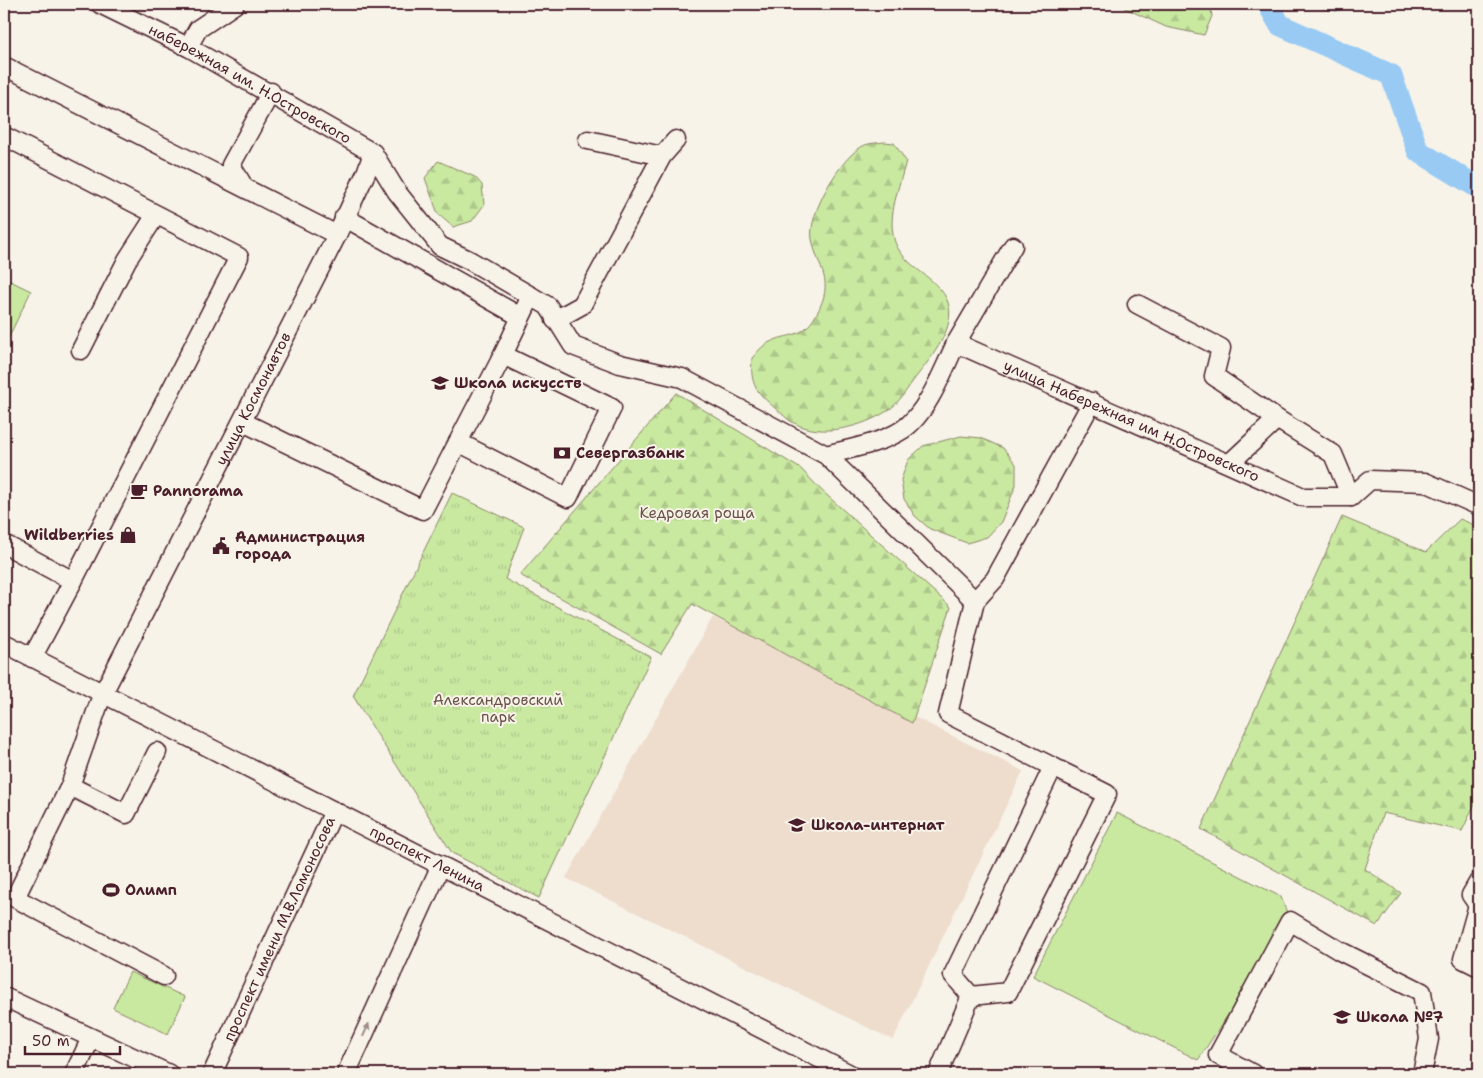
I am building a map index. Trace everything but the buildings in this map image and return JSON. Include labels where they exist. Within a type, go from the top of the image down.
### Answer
[{"type":"street","name":"набережная им. Н.Островского","points":[[100,4],[188,46],[271,92],[373,153]]},
{"type":"street","points":[[188,46],[198,29],[235,4]]},
{"type":"street","points":[[4,66],[337,235]]},
{"type":"street","points":[[244,187],[231,165],[271,92]]},
{"type":"street","points":[[4,136],[239,257],[32,658]]},
{"type":"street","points":[[588,140],[662,156]]},
{"type":"street","points":[[555,320],[582,305],[662,156],[676,140]]},
{"type":"street","points":[[373,153],[397,192],[440,246],[469,260],[548,306],[555,320],[574,346],[620,364],[682,378],[826,455],[975,601]]},
{"type":"street","name":"улица Космонавтов","points":[[164,976],[15,898],[70,786],[102,695],[337,235],[366,173],[373,153]]},
{"type":"street","points":[[81,350],[127,260],[156,215]]},
{"type":"street","points":[[344,217],[520,316]]},
{"type":"street","points":[[826,455],[862,446],[903,430],[930,400],[956,343],[1013,246]]},
{"type":"street","points":[[243,422],[422,510],[503,355],[531,296]]},
{"type":"street","points":[[1137,304],[1221,348],[1214,376],[1333,454],[1351,497],[1370,480],[1425,482],[1479,506]]},
{"type":"street","name":"улица Набережная им Н.Островского","points":[[956,343],[1303,497],[1351,497]]},
{"type":"street","points":[[458,442],[568,498],[612,408],[503,355]]},
{"type":"street","points":[[971,996],[1008,992],[1107,794],[948,714],[975,601],[995,578],[1092,402]]},
{"type":"street","points":[[1230,463],[1277,419]]},
{"type":"street","points":[[4,544],[72,581]]},
{"type":"street","name":"проспект Ленина","points":[[4,643],[102,695],[441,865],[850,1074]]},
{"type":"street","points":[[70,786],[126,814],[157,752]]},
{"type":"street","points":[[971,996],[953,975],[1053,767]]},
{"type":"street","name":"проспект имени М.В.Ломоносова","points":[[212,1074],[334,811]]},
{"type":"street","points":[[346,1074],[441,865]]},
{"type":"street","points":[[1479,881],[1471,895],[1478,905],[1463,959],[1479,968]]},
{"type":"street","points":[[1253,1074],[1218,1055],[1290,921],[1340,951],[1422,992],[1429,1039],[1422,1074]]},
{"type":"street","points":[[938,1074],[971,996]]},
{"type":"street","points":[[4,998],[169,1074]]},
{"type":"street","points":[[74,1074],[91,1038]]},
{"type":"shaded area","name":"Школа-интернат","points":[[713,617],[1023,771],[893,1040],[566,878]]},
{"type":"green space","points":[[1116,4],[1210,4],[1212,16],[1204,35],[1166,27]]},
{"type":"green space","points":[[894,143],[906,161],[893,212],[892,222],[895,242],[901,253],[910,263],[940,289],[950,310],[948,325],[943,339],[935,352],[891,408],[866,422],[842,429],[817,430],[805,427],[789,420],[759,392],[753,382],[752,358],[763,346],[805,329],[816,315],[822,303],[825,284],[812,239],[815,215],[828,186],[846,160],[867,144]]},
{"type":"green space","points":[[438,161],[475,177],[482,185],[484,205],[472,221],[453,227],[438,214],[425,178]]},
{"type":"green space","points":[[4,278],[31,291],[4,347]]},
{"type":"green space","name":"Кедровая роща","points":[[676,393],[801,469],[821,490],[951,607],[912,723],[692,604],[661,654],[520,575]]},
{"type":"green space","points":[[961,436],[981,438],[1003,448],[1016,464],[1016,485],[1001,522],[987,537],[967,543],[930,529],[915,516],[904,499],[901,480],[908,460],[923,446]]},
{"type":"green space","name":"Александровский парк","points":[[452,493],[524,527],[505,579],[651,657],[539,898],[452,853],[353,696]]},
{"type":"green space","points":[[1342,517],[1426,552],[1460,519],[1479,527],[1479,795],[1462,831],[1383,813],[1365,869],[1401,893],[1377,926],[1201,829]]},
{"type":"green space","points":[[1117,813],[1281,897],[1290,921],[1198,1060],[1033,976]]},
{"type":"green space","points":[[130,972],[185,997],[168,1034],[113,1008]]},
{"type":"water","points":[[1300,4],[1360,4],[1336,11]]},
{"type":"waterway","points":[[1268,4],[1280,25],[1391,75],[1418,151],[1479,188]]},
{"type":"place","name":"Школа искусcтв","points":[[440,383]]},
{"type":"place","name":"Севергазбанк","points":[[562,453]]},
{"type":"place","name":"Pannorama","points":[[139,491]]},
{"type":"place","name":"Wildberries","points":[[128,535]]},
{"type":"place","name":"Администрация города","points":[[221,546]]},
{"type":"place","name":"Школа-интернат","points":[[797,825]]},
{"type":"place","name":"Олимп","points":[[111,890]]},
{"type":"place","name":"Школа №7","points":[[1342,1017]]}]
